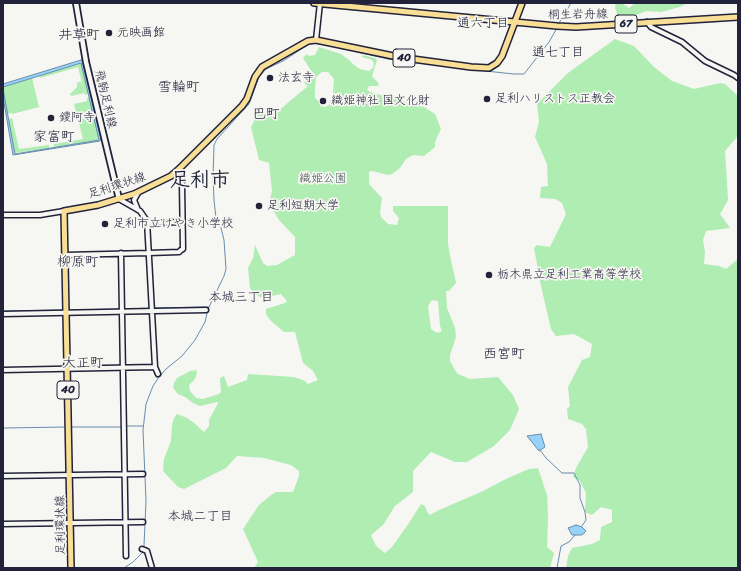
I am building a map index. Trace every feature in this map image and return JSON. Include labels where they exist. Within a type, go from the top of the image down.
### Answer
[{"type":"main road","name":"飛駒足利線","points":[[76,3],[86,62],[119,199]]},
{"type":"main road","name":"67","points":[[314,3],[515,23]]},
{"type":"main road","name":"40","points":[[316,40],[398,57],[486,68],[495,65],[501,58],[522,3]]},
{"type":"main road","name":"桐生岩舟線","points":[[515,23],[576,27],[738,16]]},
{"type":"main road","name":"足利環状線","points":[[71,568],[64,211],[119,199],[162,181],[177,171],[242,106],[247,99],[255,77],[262,67],[304,43],[313,39],[316,40]]},
{"type":"street","points":[[316,40],[320,3]]},
{"type":"street","points":[[647,22],[651,27],[682,42],[705,61],[738,78]]},
{"type":"street","points":[[65,255],[179,252],[183,249],[182,184],[177,171]]},
{"type":"street","points":[[138,192],[134,200],[138,210]]},
{"type":"street","points":[[119,199],[138,210],[145,217],[147,223],[155,367],[158,374]]},
{"type":"street","points":[[3,215],[40,215],[64,211]]},
{"type":"street","points":[[147,223],[182,222]]},
{"type":"street","points":[[121,253],[126,556]]},
{"type":"street","points":[[3,314],[206,310]]},
{"type":"street","points":[[3,370],[155,367]]},
{"type":"street","points":[[3,476],[143,474]]},
{"type":"street","points":[[3,524],[143,522]]},
{"type":"street","points":[[142,549],[147,552],[152,568]]},
{"type":"green space","points":[[616,3],[623,4],[629,8],[634,4],[633,3],[687,3],[680,7],[661,12],[646,11],[629,18],[617,14],[615,7]]},
{"type":"green space","points":[[615,39],[634,46],[654,67],[672,81],[694,89],[720,83],[725,84],[738,96],[738,136],[725,151],[728,200],[720,214],[730,228],[706,231],[703,240],[705,252],[704,264],[719,266],[726,269],[738,259],[738,568],[566,568],[568,556],[572,548],[592,544],[600,540],[601,527],[612,522],[612,510],[601,507],[592,515],[585,512],[586,493],[580,481],[573,477],[576,468],[588,447],[586,429],[582,424],[568,419],[567,409],[570,406],[568,387],[582,360],[590,357],[592,344],[574,334],[556,336],[551,329],[541,286],[534,248],[537,245],[550,247],[566,214],[562,203],[555,199],[540,198],[541,187],[548,186],[547,164],[535,137],[539,122],[537,104],[568,73]]},
{"type":"green space","name":"織姫公園","points":[[319,47],[341,54],[360,69],[369,71],[373,68],[374,64],[372,60],[362,57],[362,55],[375,58],[377,60],[372,76],[379,84],[378,86],[369,86],[367,90],[372,93],[424,107],[435,114],[441,129],[435,142],[435,147],[424,156],[413,155],[406,159],[400,168],[392,174],[388,175],[372,171],[369,172],[369,184],[382,198],[380,212],[381,217],[388,224],[397,225],[399,218],[393,211],[393,206],[448,206],[448,243],[456,283],[449,291],[446,291],[447,308],[455,328],[456,337],[450,355],[450,361],[458,374],[470,379],[498,377],[513,395],[519,409],[510,430],[494,446],[467,462],[455,462],[431,452],[413,471],[413,492],[395,506],[383,525],[371,535],[376,546],[385,553],[392,547],[421,504],[425,506],[430,515],[508,478],[529,469],[538,468],[547,495],[547,547],[554,553],[550,568],[254,568],[258,562],[243,529],[259,505],[271,495],[276,492],[293,492],[299,476],[299,471],[291,465],[264,458],[237,456],[226,468],[184,489],[178,487],[163,471],[164,459],[171,441],[172,425],[177,414],[187,418],[204,432],[209,426],[209,420],[218,403],[200,406],[178,394],[173,388],[177,378],[190,371],[196,370],[197,373],[195,379],[189,385],[190,391],[196,398],[203,399],[221,392],[220,378],[224,376],[228,387],[247,380],[248,374],[294,377],[305,381],[308,384],[318,380],[313,371],[303,363],[295,332],[284,332],[270,320],[266,314],[266,309],[287,301],[281,294],[262,298],[255,294],[250,288],[248,268],[253,258],[255,245],[263,263],[267,266],[277,265],[295,255],[295,237],[279,220],[269,203],[272,191],[269,163],[259,160],[251,127],[257,115],[262,113],[272,116],[308,86],[304,83],[312,72],[303,58],[307,54],[309,56],[315,55]],"holes":[[[322,72],[328,72],[334,79],[333,93],[329,105],[325,107],[320,106],[320,102],[315,98],[316,77]],[[432,300],[438,301],[440,326],[442,331],[437,333],[431,329],[428,306]]]},
{"type":"green space","points":[[81,63],[88,94],[85,95],[78,67],[40,78],[39,76]]},
{"type":"green space","points":[[32,78],[39,107],[7,114],[3,87]]},
{"type":"green space","points":[[81,81],[85,93],[71,96],[70,94],[77,87],[77,83]]},
{"type":"green space","points":[[90,97],[99,140],[54,147],[54,144],[83,139],[74,104],[87,101],[87,98]]},
{"type":"green space","points":[[12,118],[19,149],[49,145],[49,148],[14,153],[8,119]]},
{"type":"water","points":[[81,60],[83,61],[101,139],[100,141],[13,155],[3,89],[15,154],[99,140],[81,63],[3,87],[3,84]]},
{"type":"water","points":[[541,434],[545,447],[539,451],[527,436]]},
{"type":"water","points":[[576,525],[582,527],[586,531],[582,535],[572,535],[568,528]]},
{"type":"waterway","points":[[559,23],[571,3]]},
{"type":"waterway","points":[[476,70],[524,74],[549,42],[557,28]]},
{"type":"waterway","points":[[144,546],[146,501],[143,430],[146,404],[153,386],[159,377],[182,356],[195,340],[205,322],[208,309],[226,269],[224,240],[221,228],[216,218],[214,200],[214,145],[217,139],[249,104],[259,77],[266,69],[283,61],[309,44],[319,43],[388,59],[459,68]]},
{"type":"waterway","points":[[154,308],[209,307]]},
{"type":"waterway","points":[[124,309],[151,308]]},
{"type":"waterway","points":[[68,310],[121,309]]},
{"type":"waterway","points":[[3,311],[65,310]]},
{"type":"waterway","points":[[126,426],[143,426]]},
{"type":"waterway","points":[[3,428],[67,427]]},
{"type":"waterway","points":[[70,427],[123,427]]},
{"type":"waterway","points":[[540,450],[562,473],[574,473],[580,485],[580,498],[585,512],[586,520],[582,526]]},
{"type":"waterway","points":[[557,568],[561,546],[569,542],[575,535]]},
{"type":"waterway","points":[[124,568],[133,562],[143,552]]},
{"type":"place","name":"元映画館","points":[[109,33]]},
{"type":"place","name":"法玄寺","points":[[270,78]]},
{"type":"place","name":"足利ハリストス正教会","points":[[487,99]]},
{"type":"place","name":"織姫神社 国文化財","points":[[323,101]]},
{"type":"place","name":"鑁阿寺","points":[[51,118]]},
{"type":"place","name":"足利短期大学","points":[[259,206]]},
{"type":"place","name":"足利市立けやき小学校","points":[[105,224]]},
{"type":"place","name":"栃木県立足利工業高等学校","points":[[489,275]]},
{"type":"district","name":"通六丁目","points":[[483,24]]},
{"type":"district","name":"井草町","points":[[79,35]]},
{"type":"district","name":"通七丁目","points":[[558,53]]},
{"type":"district","name":"雪輪町","points":[[179,87]]},
{"type":"district","name":"巴町","points":[[266,114]]},
{"type":"district","name":"家富町","points":[[54,137]]},
{"type":"district","name":"足利市","points":[[200,181]]},
{"type":"district","name":"柳原町","points":[[78,262]]},
{"type":"district","name":"本城三丁目","points":[[241,298]]},
{"type":"district","name":"西宮町","points":[[504,354]]},
{"type":"district","name":"大正町","points":[[83,363]]},
{"type":"district","name":"本城二丁目","points":[[200,517]]}]
